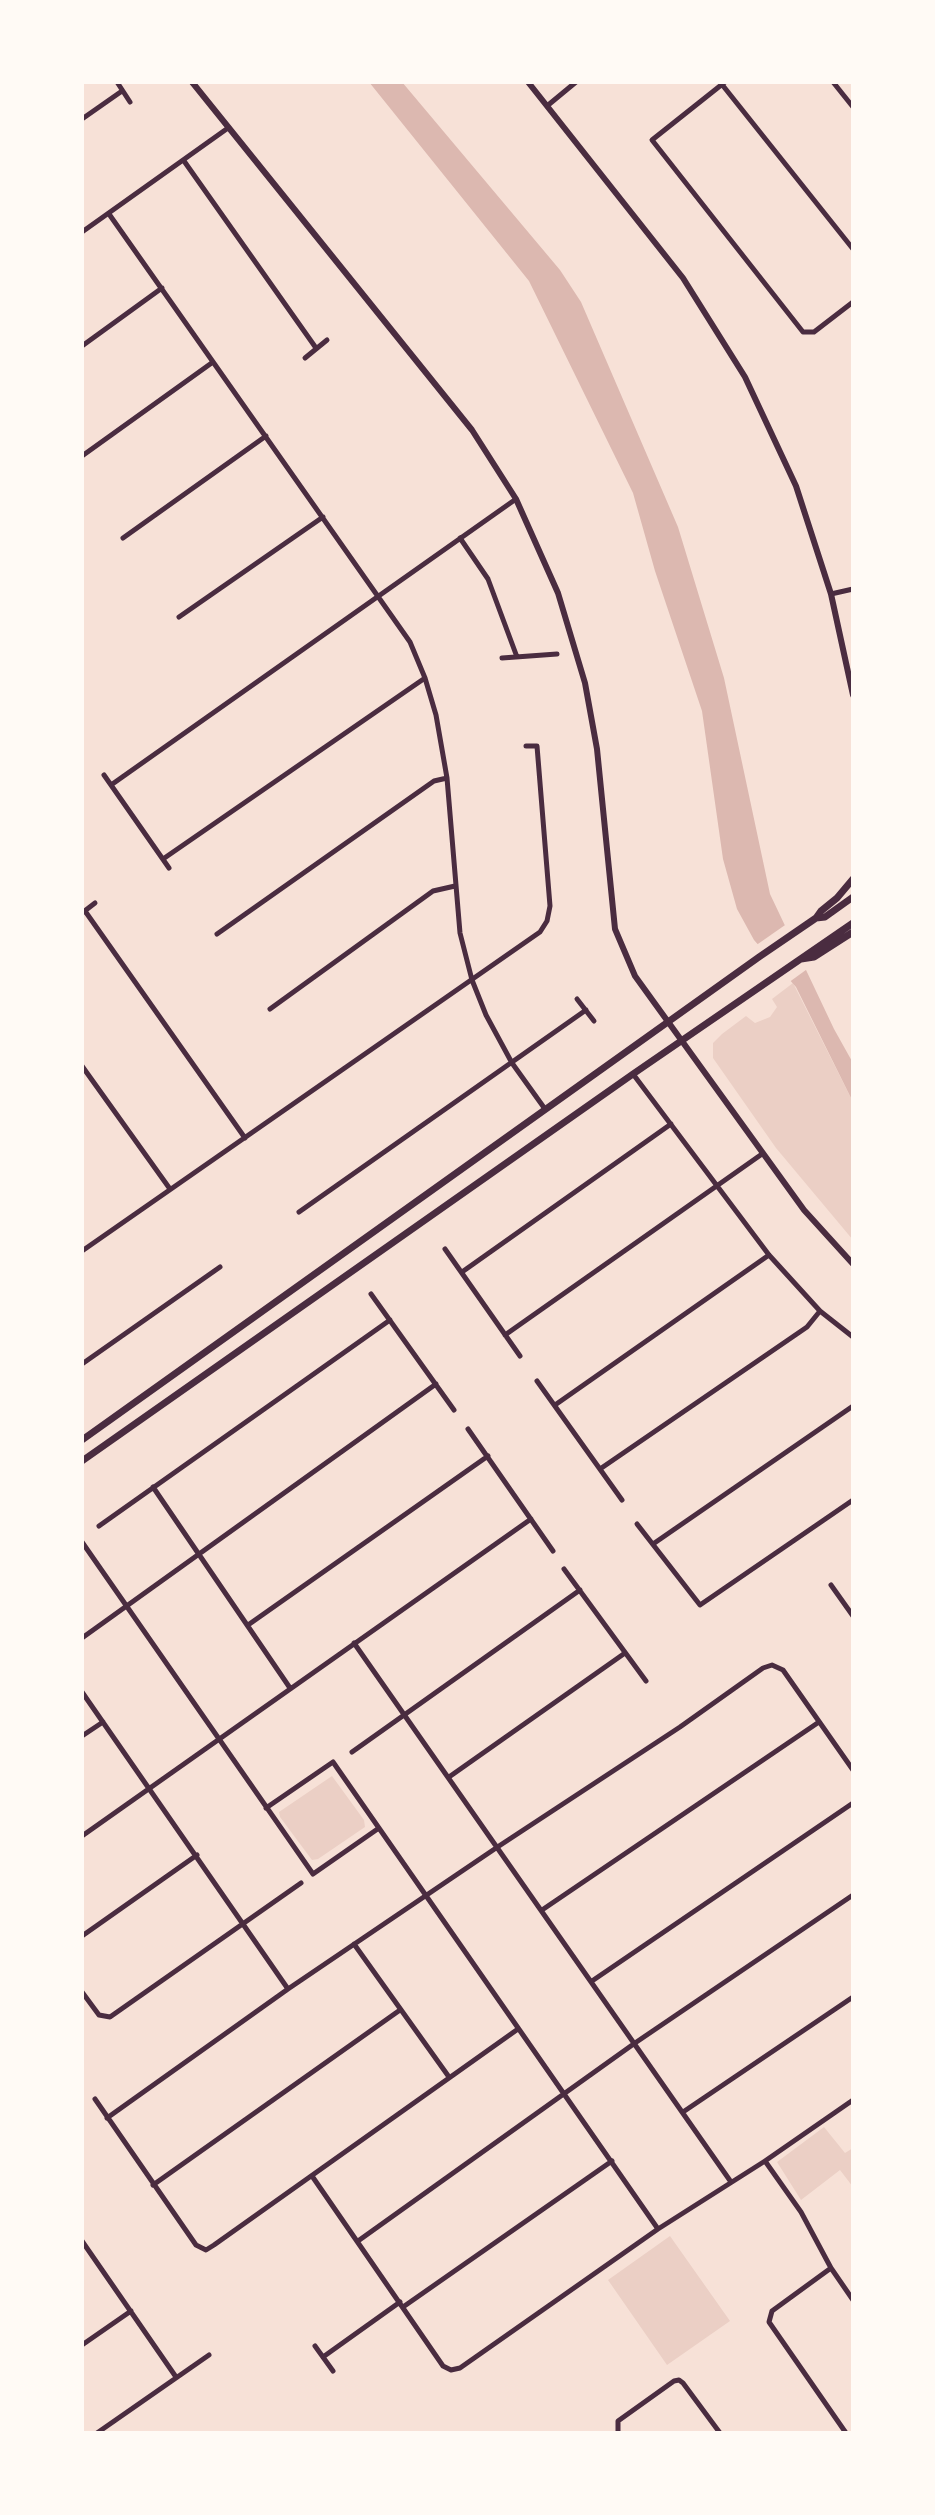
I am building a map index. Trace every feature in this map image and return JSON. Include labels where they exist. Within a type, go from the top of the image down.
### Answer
[{"type":"main road","points":[[82,1440],[807,925],[837,898],[853,879]]},
{"type":"main road","points":[[816,918],[825,917],[853,897]]},
{"type":"main road","points":[[82,1461],[773,976],[799,959],[814,957],[822,947],[853,923]]},
{"type":"main road","points":[[822,947],[853,932]]},
{"type":"street","points":[[117,82],[130,102]]},
{"type":"street","points":[[192,82],[472,430],[516,499],[558,593],[585,683],[597,749],[615,929],[635,976],[804,1210],[853,1264]]},
{"type":"street","points":[[528,82],[683,278],[746,377],[796,486],[831,594],[853,695]]},
{"type":"street","points":[[547,106],[576,82]]},
{"type":"street","points":[[833,82],[853,107]]},
{"type":"street","points":[[853,249],[722,83],[652,140],[803,332],[814,332],[853,302]]},
{"type":"street","points":[[82,119],[122,91]]},
{"type":"street","points":[[82,232],[228,128]]},
{"type":"street","points":[[184,161],[316,348]]},
{"type":"street","points":[[109,214],[410,642],[436,715],[447,778],[460,933],[472,980],[486,1015],[512,1063],[545,1109]]},
{"type":"street","points":[[82,346],[162,288]]},
{"type":"street","points":[[305,358],[327,340]]},
{"type":"street","points":[[82,456],[213,362]]},
{"type":"street","points":[[123,538],[266,436]]},
{"type":"street","points":[[111,785],[516,499]]},
{"type":"street","points":[[179,617],[323,517]]},
{"type":"street","points":[[460,538],[488,579],[517,657]]},
{"type":"street","points":[[831,594],[853,589]]},
{"type":"street","points":[[502,658],[557,654]]},
{"type":"street","points":[[163,859],[425,678]]},
{"type":"street","points":[[82,1251],[540,932],[547,921],[550,906],[537,746],[526,746]]},
{"type":"street","points":[[104,775],[169,868]]},
{"type":"street","points":[[216,934],[434,781],[447,778]]},
{"type":"street","points":[[270,1009],[433,891],[455,886]]},
{"type":"street","points":[[95,904],[83,912],[245,1138]]},
{"type":"street","points":[[577,999],[594,1021]]},
{"type":"street","points":[[299,1212],[586,1010]]},
{"type":"street","points":[[82,1066],[170,1189]]},
{"type":"street","points":[[633,1074],[769,1255],[820,1311],[853,1337]]},
{"type":"street","points":[[462,1272],[671,1124]]},
{"type":"street","points":[[505,1335],[762,1154]]},
{"type":"street","points":[[445,1249],[520,1356]]},
{"type":"street","points":[[555,1405],[769,1255]]},
{"type":"street","points":[[82,1364],[220,1267]]},
{"type":"street","points":[[371,1294],[454,1410]]},
{"type":"street","points":[[600,1469],[807,1327],[820,1311]]},
{"type":"street","points":[[99,1526],[390,1320]]},
{"type":"street","points":[[537,1381],[622,1500]]},
{"type":"street","points":[[82,1638],[436,1384]]},
{"type":"street","points":[[653,1544],[853,1406]]},
{"type":"street","points":[[468,1429],[553,1551]]},
{"type":"street","points":[[248,1625],[488,1456]]},
{"type":"street","points":[[153,1487],[290,1688]]},
{"type":"street","points":[[637,1524],[700,1605],[853,1500]]},
{"type":"street","points":[[82,1836],[531,1519]]},
{"type":"street","points":[[82,1542],[313,1874],[379,1828]]},
{"type":"street","points":[[564,1569],[646,1681]]},
{"type":"street","points":[[831,1585],[853,1615]]},
{"type":"street","points":[[352,1752],[580,1590]]},
{"type":"street","points":[[354,1643],[499,1846],[731,2182]]},
{"type":"street","points":[[449,1777],[625,1653]]},
{"type":"street","points":[[107,2118],[425,1895],[680,1727],[763,1668],[772,1665],[783,1670],[853,1770]]},
{"type":"street","points":[[82,1692],[288,1989]]},
{"type":"street","points":[[82,1736],[103,1722]]},
{"type":"street","points":[[542,1910],[819,1722]]},
{"type":"street","points":[[266,1808],[333,1762],[658,2229]]},
{"type":"street","points":[[592,1981],[853,1803]]},
{"type":"street","points":[[82,1936],[197,1855]]},
{"type":"street","points":[[82,1992],[99,2015],[110,2017],[301,1882]]},
{"type":"street","points":[[358,2241],[635,2043],[853,1895]]},
{"type":"street","points":[[354,1944],[449,2077]]},
{"type":"street","points":[[683,2112],[853,1997]]},
{"type":"street","points":[[153,2185],[400,2010]]},
{"type":"street","points":[[95,2099],[196,2245],[206,2249],[518,2029]]},
{"type":"street","points":[[312,2176],[443,2366],[451,2370],[460,2368],[658,2229],[765,2161],[853,2100]]},
{"type":"street","points":[[323,2357],[612,2161]]},
{"type":"street","points":[[765,2161],[801,2212],[831,2268],[853,2300]]},
{"type":"street","points":[[83,2242],[176,2377]]},
{"type":"street","points":[[831,2268],[772,2311],[769,2322],[846,2433]]},
{"type":"street","points":[[82,2345],[131,2311]]},
{"type":"street","points":[[315,2346],[333,2371]]},
{"type":"street","points":[[97,2433],[208,2355]]},
{"type":"street","points":[[618,2433],[618,2421],[679,2380],[720,2433]]},
{"type":"shaded area","points":[[369,82],[402,82],[560,270],[581,302],[678,527],[724,678],[770,894],[853,1063],[853,1102],[796,987],[754,940],[737,909],[723,859],[702,711],[655,571],[633,493],[529,281]]},
{"type":"shaded area","points":[[793,983],[853,1102],[853,1240],[776,1148],[713,1058],[713,1043],[722,1034],[746,1016],[755,1023],[770,1017],[777,1007],[772,999]]},
{"type":"shaded area","points":[[332,1776],[364,1820],[365,1827],[318,1859],[312,1860],[279,1812]]},
{"type":"shaded area","points":[[824,2127],[845,2153],[853,2148],[853,2187],[840,2170],[801,2200],[777,2162]]},
{"type":"shaded area","points":[[670,2236],[730,2321],[667,2365],[608,2280]]},
{"type":"pier","points":[[788,923],[810,967],[788,983],[755,946]]}]
